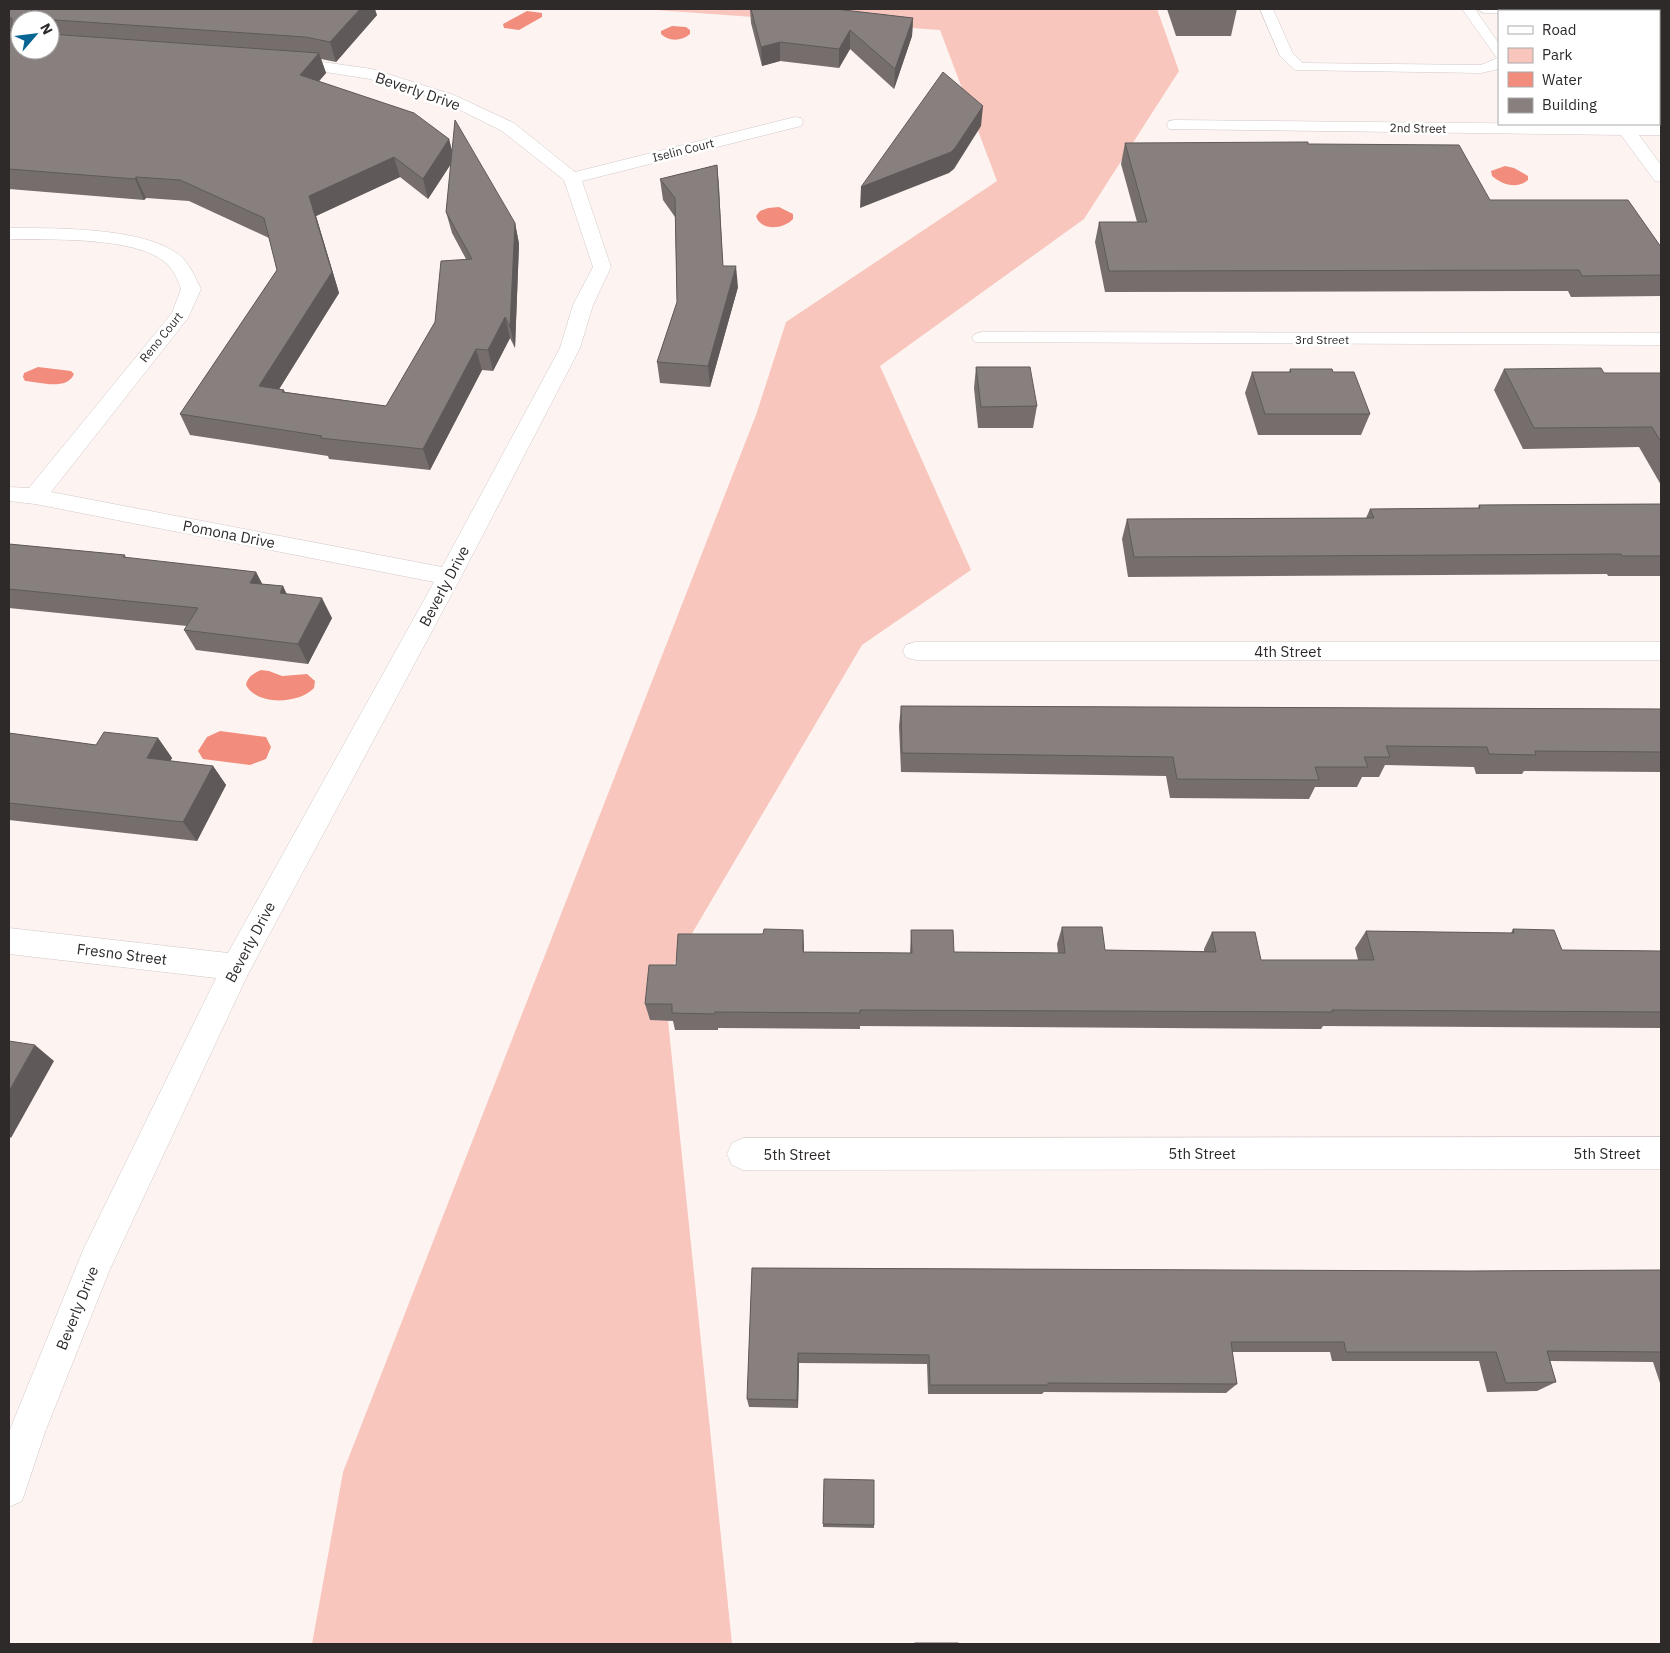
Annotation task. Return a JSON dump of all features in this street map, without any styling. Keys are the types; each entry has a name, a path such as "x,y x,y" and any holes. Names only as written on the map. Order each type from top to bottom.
{"street":[{"name":"Beverly Drive","path":"9,1488 27,1432 96,1260 236,968 449,577 570,348 582,304 602,267 572,178 508,127 448,98 372,74 311,64 267,60"},
{"name":"Iselin Court","path":"572,178 795,122"},
{"name":"2nd Street","path":"1175,125 1624,127 1661,130"},
{"path":"1624,127 1661,177"},
{"name":"Reno Court","path":"9,233 104,238 146,246 170,256 184,270 191,289 181,314 35,496"},
{"name":"3rd Street","path":"982,338 1661,339"},
{"name":"Pomona Drive","path":"9,494 35,496 449,577"},
{"name":"4th Street","path":"914,651 1661,651"},
{"name":"Fresno Street","path":"9,941 236,968"},
{"name":"5th Street","path":"744,1154 1661,1153"}],"lane":[{"path":"1267,9 1287,56 1300,67 1481,69 1495,66 1498,63"},
{"path":"1469,9 1498,53"},
{"path":"1484,9 1537,10"}],"green space":[{"path":"641,9 1157,9 1179,71 1084,219 880,366 971,570 862,645 664,981 732,1644 312,1644 343,1472 756,415 786,322 997,181 940,30"}],"water":[{"path":"527,11 542,13 542,17 519,30 504,28 503,24"},
{"path":"672,26 686,27 690,30 690,34 676,40 664,37 661,34 661,31"},
{"path":"1505,166 1514,168 1528,176 1528,180 1519,185 1509,185 1492,176 1491,171"},
{"path":"779,207 793,214 793,219 779,227 763,225 756,216 760,211"},
{"path":"38,367 71,371 74,374 70,379 59,384 25,381 24,373"},
{"path":"261,670 282,676 307,674 315,681 314,688 299,697 289,700 259,697 251,692 246,685 253,674"},
{"path":"220,731 266,737 271,747 266,759 250,765 203,759 198,751 207,737"}],"building":[{"path":"9,9 360,9 330,42 305,37 60,20 60,10 10,10 9,18"},
{"path":"751,9 835,9 913,18 895,69 850,30 839,49 780,42 761,47"},
{"path":"9,30 10,60 60,60 60,35 319,53 300,75 414,113 449,139 423,179 394,157 309,196 332,272 259,386 284,390 282,392 386,406 435,322 441,261 472,259 446,212 455,120 515,223 510,327 505,317 488,350 476,349 423,449 320,438 322,436 180,414 277,270 264,218 180,180 136,177 135,179 9,169"},
{"path":"943,72 983,106 955,148 951,152 861,187"},
{"path":"1308,142 1308,144 1459,145 1490,200 1628,200 1661,247 1661,275 1582,276 1579,270 1109,271 1099,222 1147,222 1125,143"},
{"path":"717,165 723,266 736,266 708,366 657,362 677,302 675,198 660,179"},
{"path":"976,367 1030,367 1037,406 981,407"},
{"path":"1601,368 1604,373 1661,373 1661,442 1652,427 1534,428 1504,369"},
{"path":"1290,369 1332,369 1333,372 1354,372 1370,414 1265,414 1252,372 1291,372"},
{"path":"1661,504 1661,556 1622,556 1621,554 1134,557 1127,519 1374,518 1370,509 1480,508 1479,505"},
{"path":"9,544 125,555 123,557 256,572 250,583 283,586 280,593 322,598 298,644 184,630 198,608 9,589"},
{"path":"901,706 1661,709 1661,752 1535,751 1536,755 1489,754 1487,747 1386,746 1390,757 1364,757 1368,767 1315,767 1319,780 1177,779 1173,757 902,753"},
{"path":"104,732 158,738 147,758 213,766 183,822 9,803 9,733 96,745"},
{"path":"1062,927 1102,927 1105,950 1216,952 1212,932 1255,932 1261,960 1374,960 1366,931 1514,933 1513,929 1554,930 1562,950 1661,951 1661,1012 860,1010 860,1013 715,1012 715,1014 672,1013 672,1004 645,1004 649,965 676,965 678,934 763,934 764,929 803,930 803,952 912,953 911,930 953,930 954,952 1065,953"},
{"path":"9,1041 35,1045 9,1091"},
{"path":"752,1268 1661,1270 1661,1352 1547,1351 1556,1382 1506,1383 1496,1352 1346,1352 1344,1342 1231,1342 1237,1384 1048,1383 1048,1385 930,1385 929,1355 798,1353 797,1400 747,1399"},
{"path":"824,1479 874,1480 874,1525 823,1524"},
{"path":"958,1643 958,1644 915,1644"}]}
